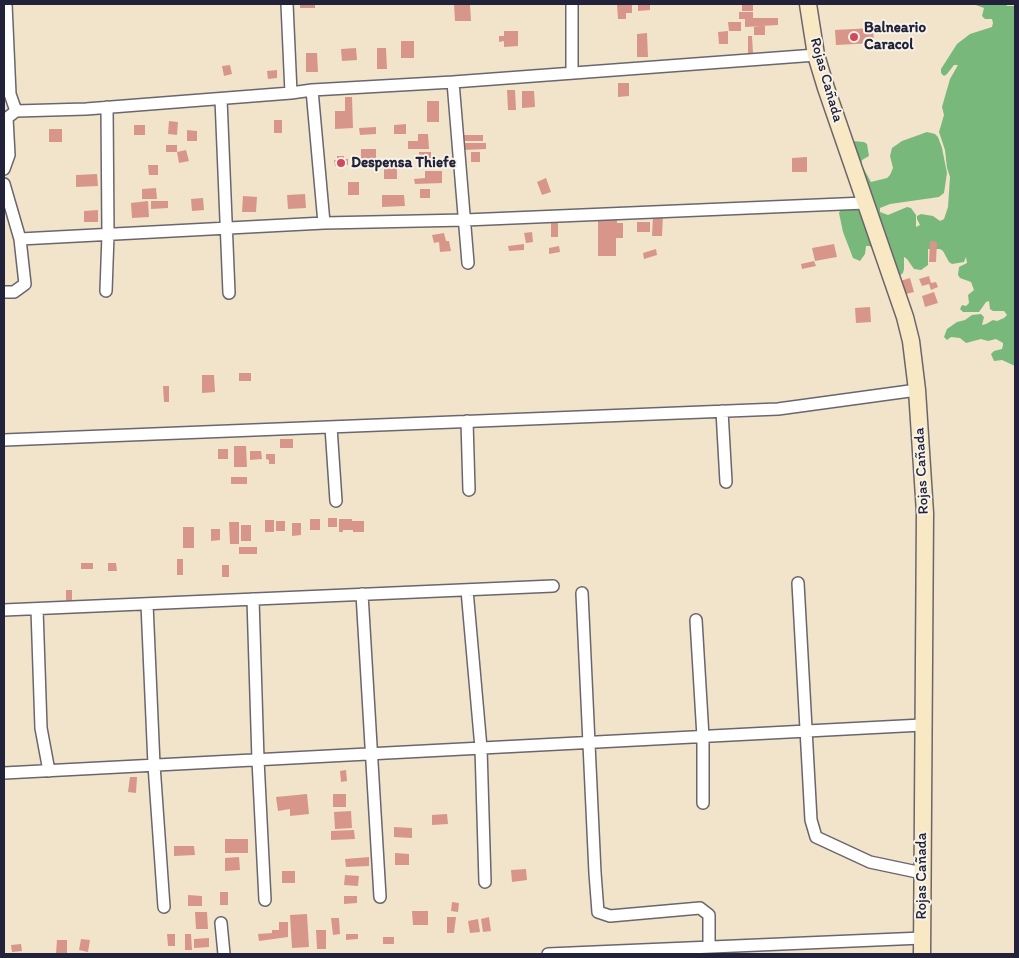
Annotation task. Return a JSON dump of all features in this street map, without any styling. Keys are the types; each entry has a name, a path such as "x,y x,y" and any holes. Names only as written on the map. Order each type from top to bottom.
{"main road":[{"name":"Rojas Cañada","path":"808,4 816,55 826,88 911,341 925,513 922,725 922,954"}],"street":[{"path":"6,4 6,57 10,94 16,111"},
{"path":"287,4 290,94"},
{"path":"572,4 572,73"},
{"path":"4,169 9,155 7,118 16,111 107,107 290,94 312,90 453,82 816,55"},
{"path":"453,82 468,263"},
{"path":"312,90 324,223"},
{"path":"220,99 230,293"},
{"path":"106,291 108,235 107,107"},
{"path":"4,184 20,239 25,284 14,292 4,292"},
{"path":"20,239 324,223 465,220 865,203"},
{"path":"4,440 778,409 916,390"},
{"path":"722,411 726,482"},
{"path":"468,421 469,490"},
{"path":"331,427 336,501"},
{"path":"798,583 811,820 816,837 870,862 922,873"},
{"path":"4,610 553,586"},
{"path":"467,590 481,748 485,882"},
{"path":"582,593 588,743 598,912 610,916 700,908 709,915 709,947"},
{"path":"362,594 380,897"},
{"path":"253,599 265,900"},
{"path":"147,604 154,766 164,908"},
{"path":"37,609 41,728 49,771"},
{"path":"696,620 703,737 703,802"},
{"path":"4,773 922,725"},
{"path":"221,923 224,954"},
{"path":"548,954 922,938"}],"green space":[{"path":"973,4 1006,4 1007,6 1015,6 1015,366 1002,360 994,361 991,354 1002,349 1003,345 1003,343 996,339 988,341 981,339 966,343 960,338 951,337 947,340 944,337 947,329 972,315 981,314 984,317 982,325 993,320 997,321 1007,315 1004,311 993,311 990,309 989,301 986,302 979,312 963,312 960,309 962,305 966,306 969,303 968,295 974,290 971,282 960,278 958,275 959,267 967,263 966,257 964,262 952,264 940,249 928,249 928,265 921,270 914,269 904,257 903,273 894,280 870,246 866,246 865,254 860,261 853,258 843,232 839,213 841,209 850,210 856,206 852,141 867,144 869,156 862,160 861,164 871,182 887,178 890,175 893,168 890,156 892,148 902,141 927,132 938,137 942,148 947,173 944,193 939,197 890,204 880,208 880,212 888,215 907,207 911,208 916,215 916,227 920,225 917,216 921,214 933,216 940,221 944,219 948,207 950,177 945,150 939,132 944,115 942,107 950,79 958,65 954,65 944,76 941,73 941,69 957,44 970,34 992,27 992,19 985,19 982,16 984,8"}],"building":[{"path":"300,4 315,4 315,8 300,8"},
{"path":"454,4 470,4 471,21 455,21"},
{"path":"617,4 632,5 632,13 626,13 626,19 618,19"},
{"path":"638,4 650,4 650,10 638,11"},
{"path":"742,4 753,4 753,11 742,11"},
{"path":"739,12 753,12 753,18 778,18 778,25 745,27 745,19 739,19"},
{"path":"728,22 741,22 741,31 729,31"},
{"path":"754,26 765,26 765,35 754,35"},
{"name":"Balneario Caracol","path":"873,28 874,43 836,45 835,30"},
{"path":"504,31 518,31 518,46 504,47 504,41 499,42 499,36 504,36"},
{"path":"728,31 728,44 719,44 718,32"},
{"path":"647,33 648,57 637,57 637,34"},
{"path":"748,36 752,36 753,53 748,53"},
{"path":"401,41 414,41 414,58 401,58"},
{"path":"356,48 357,60 342,61 341,49"},
{"path":"377,48 386,48 387,69 377,69"},
{"path":"306,53 317,53 318,72 306,72"},
{"path":"230,65 232,74 224,76 222,66"},
{"path":"277,70 277,78 268,79 267,71"},
{"path":"618,83 629,83 629,96 618,97"},
{"path":"507,90 515,90 516,110 508,110"},
{"path":"522,91 534,91 535,107 522,108"},
{"path":"345,97 352,97 353,128 335,129 335,111 345,111"},
{"path":"427,101 439,101 439,122 427,122"},
{"path":"274,120 282,120 282,133 274,133"},
{"path":"169,121 178,122 177,135 168,134"},
{"path":"406,124 406,134 394,134 394,125"},
{"path":"134,125 145,125 145,135 134,135"},
{"path":"376,127 376,134 360,135 359,128"},
{"path":"49,129 62,129 62,142 49,142"},
{"path":"187,130 197,131 197,141 187,141"},
{"path":"418,134 428,134 429,149 408,149 408,141 418,141"},
{"path":"464,135 483,135 483,141 464,141"},
{"path":"462,143 486,143 486,149 462,150"},
{"path":"166,145 177,145 177,152 166,152"},
{"path":"361,149 376,149 376,163 361,163"},
{"path":"186,150 189,161 179,163 177,152"},
{"path":"419,152 431,152 431,165 420,165"},
{"path":"471,152 480,152 480,162 471,162"},
{"name":"Despensa Thiefe","path":"337,156 344,156 344,159 348,159 348,165 335,166 334,160 337,160"},
{"path":"807,157 807,172 792,172 792,158"},
{"path":"384,164 397,164 397,179 384,179"},
{"path":"148,165 158,165 158,175 149,175"},
{"path":"425,171 442,171 442,183 415,184 414,179 425,178"},
{"path":"97,174 98,186 76,187 76,175"},
{"path":"546,178 551,192 542,195 537,182"},
{"path":"348,182 359,182 359,195 348,195"},
{"path":"156,188 157,199 142,199 142,189"},
{"path":"420,189 430,189 430,198 420,198"},
{"path":"305,194 306,208 288,209 287,195"},
{"path":"382,195 404,195 405,206 382,207"},
{"path":"243,196 257,197 256,212 242,212"},
{"path":"203,198 204,210 192,211 191,199"},
{"path":"148,201 149,217 132,218 131,203"},
{"path":"151,201 168,201 168,208 151,209"},
{"path":"98,210 98,222 84,222 84,211"},
{"path":"653,215 663,215 662,236 652,236"},
{"path":"617,216 617,223 623,223 623,238 616,238 616,256 598,256 598,217"},
{"path":"637,222 650,222 650,232 637,232"},
{"path":"551,223 558,223 558,237 551,237"},
{"path":"532,232 533,242 526,243 524,233"},
{"path":"444,233 446,241 449,241 451,251 440,252 439,242 434,243 432,235"},
{"path":"930,241 937,242 936,262 929,262"},
{"path":"524,244 524,250 509,251 508,246"},
{"path":"834,244 837,257 815,261 812,248"},
{"path":"559,246 560,252 549,254 549,248"},
{"path":"656,249 657,255 644,259 643,253"},
{"path":"814,261 816,266 802,269 801,264"},
{"path":"929,276 931,283 936,282 938,287 931,290 929,284 922,286 919,279"},
{"path":"910,278 914,292 906,294 903,284 899,286 897,282"},
{"path":"934,292 938,303 925,307 922,296"},
{"path":"870,307 871,322 856,323 855,308"},
{"path":"239,373 251,373 251,381 239,381"},
{"path":"202,375 214,375 215,392 202,393"},
{"path":"163,386 169,386 169,402 164,402"},
{"path":"280,439 293,439 293,448 280,448"},
{"path":"234,446 246,446 247,467 234,467"},
{"path":"218,449 228,449 228,459 218,459"},
{"path":"250,451 261,451 262,459 250,460"},
{"path":"266,454 275,454 275,464 269,464"},
{"path":"231,477 247,477 247,484 231,484"},
{"path":"328,518 337,518 337,527 328,527"},
{"path":"310,519 320,519 320,530 310,530"},
{"path":"339,519 364,521 364,532 343,530 343,532 339,532"},
{"path":"265,520 274,520 274,532 265,532"},
{"path":"276,521 285,521 285,531 276,531"},
{"path":"229,522 239,522 239,544 230,544"},
{"path":"292,523 301,523 301,535 292,536"},
{"path":"241,525 251,525 251,541 241,541"},
{"path":"183,527 194,527 194,548 183,548"},
{"path":"211,529 220,529 220,540 211,541"},
{"path":"239,547 257,547 257,554 239,554"},
{"path":"177,559 183,559 183,575 177,575"},
{"path":"81,563 93,563 93,569 81,569"},
{"path":"108,563 116,563 117,571 108,571"},
{"path":"222,565 229,565 229,577 222,577"},
{"path":"66,590 72,590 72,601 66,601"},
{"path":"346,770 347,781 341,782 340,771"},
{"path":"130,777 137,777 136,793 128,792"},
{"path":"307,794 309,814 290,816 290,809 278,811 276,797"},
{"path":"333,794 346,794 346,807 333,807"},
{"path":"351,811 352,828 335,829 334,812"},
{"path":"447,814 448,824 432,825 432,815"},
{"path":"394,827 412,828 412,838 394,837"},
{"path":"354,830 355,839 331,840 331,831"},
{"path":"225,839 248,839 248,853 225,853"},
{"path":"174,846 194,846 195,855 174,856"},
{"path":"395,853 409,854 409,865 395,865"},
{"path":"239,857 240,870 225,871 225,858"},
{"path":"369,857 369,866 346,867 345,859"},
{"path":"526,869 527,880 512,882 511,870"},
{"path":"282,871 295,871 295,883 282,883"},
{"path":"345,875 359,876 358,886 344,885"},
{"path":"220,892 228,892 228,905 220,905"},
{"path":"188,895 202,896 202,906 188,906"},
{"path":"344,896 357,896 357,903 344,904"},
{"path":"452,902 459,903 458,912 451,911"},
{"path":"412,911 428,911 428,925 413,925"},
{"path":"195,912 207,912 208,929 196,929"},
{"path":"307,914 309,947 292,948 290,915"},
{"path":"447,917 456,917 454,933 447,933"},
{"path":"489,917 491,931 483,932 481,919"},
{"path":"331,918 339,918 340,934 333,935"},
{"path":"478,919 480,932 470,933 468,921"},
{"path":"279,922 288,922 288,937 259,941 258,934 272,933 272,930 279,930"},
{"path":"316,930 326,930 326,949 317,949"},
{"path":"167,934 175,934 175,946 168,946"},
{"path":"185,934 191,934 192,950 185,950"},
{"path":"346,934 358,934 358,939 346,940"},
{"path":"383,937 394,937 394,944 383,944"},
{"path":"209,938 209,947 194,948 194,939"},
{"path":"81,939 90,940 88,952 79,950"},
{"path":"57,940 67,940 67,954 56,954"},
{"path":"21,944 22,951 12,952 11,945"}],"place":[{"name":"Balneario Caracol","path":"854,37"},
{"name":"Despensa Thiefe","path":"341,163"}]}
